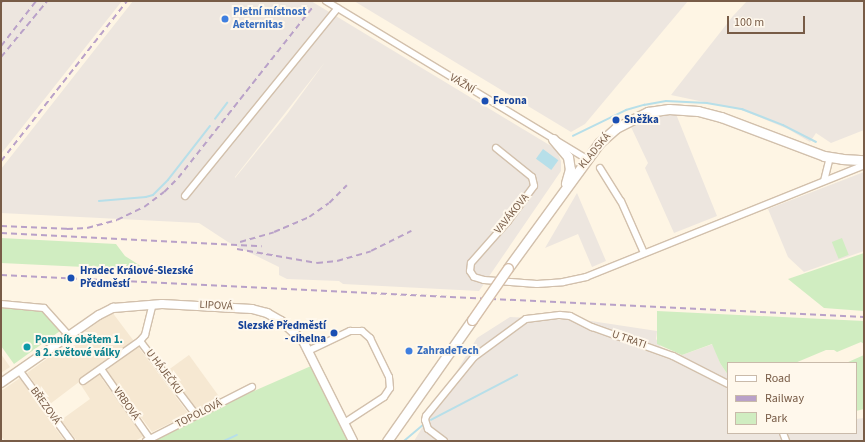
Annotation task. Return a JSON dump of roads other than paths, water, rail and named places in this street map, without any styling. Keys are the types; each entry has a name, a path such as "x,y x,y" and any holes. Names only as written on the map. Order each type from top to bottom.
{"main road":[{"name":"KLADSKÁ","path":"387,441 508,268 587,159 605,137 620,125 648,112 676,108 692,109 712,114 830,157 864,160"},
{"path":"553,139 565,152 569,160 570,173 563,192"},
{"path":"381,441 401,422"}],"street":[{"name":"VÁŽNÍ","path":"326,1 587,159"},
{"path":"185,196 338,8"},
{"name":"VAVÁKOVA","path":"496,148 532,177 534,186 508,221 471,263 471,274 484,280 537,284 563,282 586,277 644,254"},
{"path":"824,181 830,157"},
{"path":"644,254 864,165"},
{"name":"KLADSKÁ","path":"600,168 621,201 644,254"},
{"path":"1,304 44,308 69,336 1,383"},
{"name":"LIPOVÁ","path":"69,336 108,310 153,304 238,308 262,311 286,324 299,336 353,441"},
{"name":"U HÁJEČKU","path":"153,304 145,335 140,341 196,415"},
{"name":"U TRATI","path":"444,441 428,429 424,420 474,357 526,318 560,315 570,316 592,327 673,356 727,383"},
{"path":"308,351 350,331 362,331 370,338 389,377 390,388 384,397 344,423"},
{"path":"83,381 140,341"},
{"name":"VRBOVÁ","path":"101,369 148,440"},
{"name":"BŘEZOVÁ","path":"19,370 71,441"},
{"name":"TOPOLOVÁ","path":"148,440 252,387"}],"water":[{"path":"543,149 558,160 551,170 536,159"}],"waterway":[{"path":"573,136 626,110 666,101 707,103 742,109 783,125 816,142"},
{"path":"215,119 227,103"},
{"path":"99,201 146,197 153,195 168,180 210,126"},
{"path":"431,420 517,375"},
{"path":"404,441 423,425"},
{"path":"224,441 237,435"}],"railway":[{"path":"1,46 36,1"},
{"path":"1,57 47,1"},
{"path":"1,161 127,1"},
{"path":"67,229 87,228 117,220 144,207 164,192 178,178 314,5"},
{"path":"240,242 274,232 309,217 329,203 347,185"},
{"path":"1,226 72,229"},
{"path":"237,249 317,263 337,261 371,251 411,231"},
{"path":"1,233 262,246"},
{"path":"1,275 864,317"}],"place":[{"name":"Pietní místnost Aeternitas","path":"225,19"},
{"name":"Ferona","path":"485,101"},
{"name":"Sněžka","path":"616,120"},
{"name":"Hradec Králové-Slezské Předměstí","path":"71,278"},
{"name":"Slezské Předměstí - cihelna","path":"334,333"},
{"name":"Pomník obětem 1. a 2. světové války","path":"27,347"},
{"name":"ZahradeTech","path":"409,351"}]}
